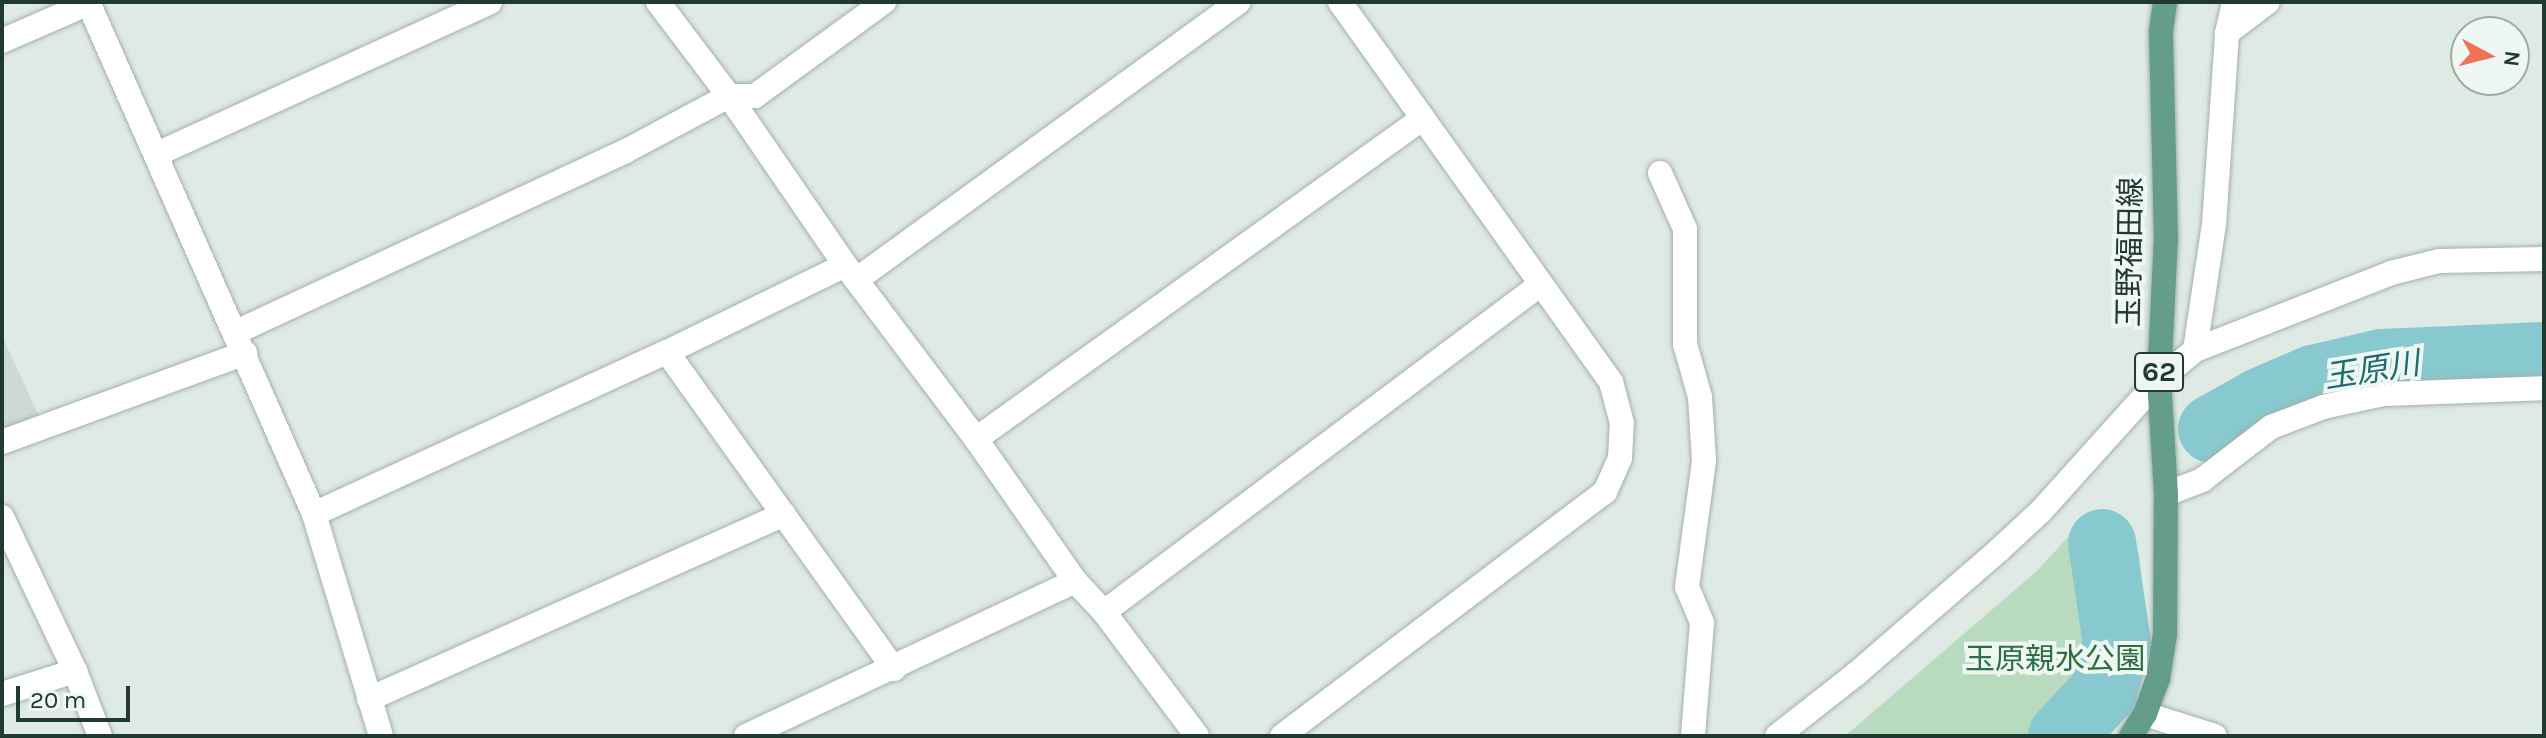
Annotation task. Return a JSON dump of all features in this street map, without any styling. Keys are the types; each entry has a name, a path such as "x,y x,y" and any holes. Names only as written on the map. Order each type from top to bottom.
{"main road":[{"name":"玉野福田線","path":"2131,736 2145,714 2158,679 2165,634 2166,494 2159,380 2166,239 2161,31 2165,2"}],"street":[{"path":"2,41 88,2 314,514 381,736"},
{"path":"157,154 490,2"},
{"path":"658,2 729,96 850,272 976,439 1075,581 1104,612 1197,736"},
{"path":"2,442 240,342 624,152 729,96 755,96 884,2"},
{"path":"314,514 850,272 1239,2"},
{"path":"1282,736 1605,492 1620,458 1622,423 1611,382 1340,2"},
{"path":"2195,350 2214,225 2227,33 2234,2"},
{"path":"2227,33 2268,2"},
{"path":"976,439 1423,118"},
{"path":"1660,173 1685,229 1685,344 1700,397 1704,461 1687,587 1702,623 1693,736"},
{"path":"1777,736 1856,674 1999,550 2041,511 2159,380 2195,350 2391,273 2439,261 2544,259"},
{"path":"1104,612 1541,284"},
{"path":"667,352 894,669"},
{"path":"2166,494 2202,480 2271,427 2323,407 2384,394 2544,388"},
{"path":"369,699 784,514"},
{"path":"2,517 75,671 100,736"},
{"path":"746,736 894,669 1075,581"},
{"path":"2,694 75,671"},
{"path":"2145,714 2215,736"}],"shaded area":[{"path":"2,336 40,418 2,431"}],"green space":[{"name":"玉原親水公園","path":"2087,516 2117,527 2139,554 2144,619 2135,675 2101,736 1845,736 2038,570"}],"waterway":[{"name":"玉原川","path":"2212,429 2262,401 2313,379 2382,363 2544,356"},
{"name":"玉原川","path":"2062,736 2103,692 2117,643 2102,543"}]}
